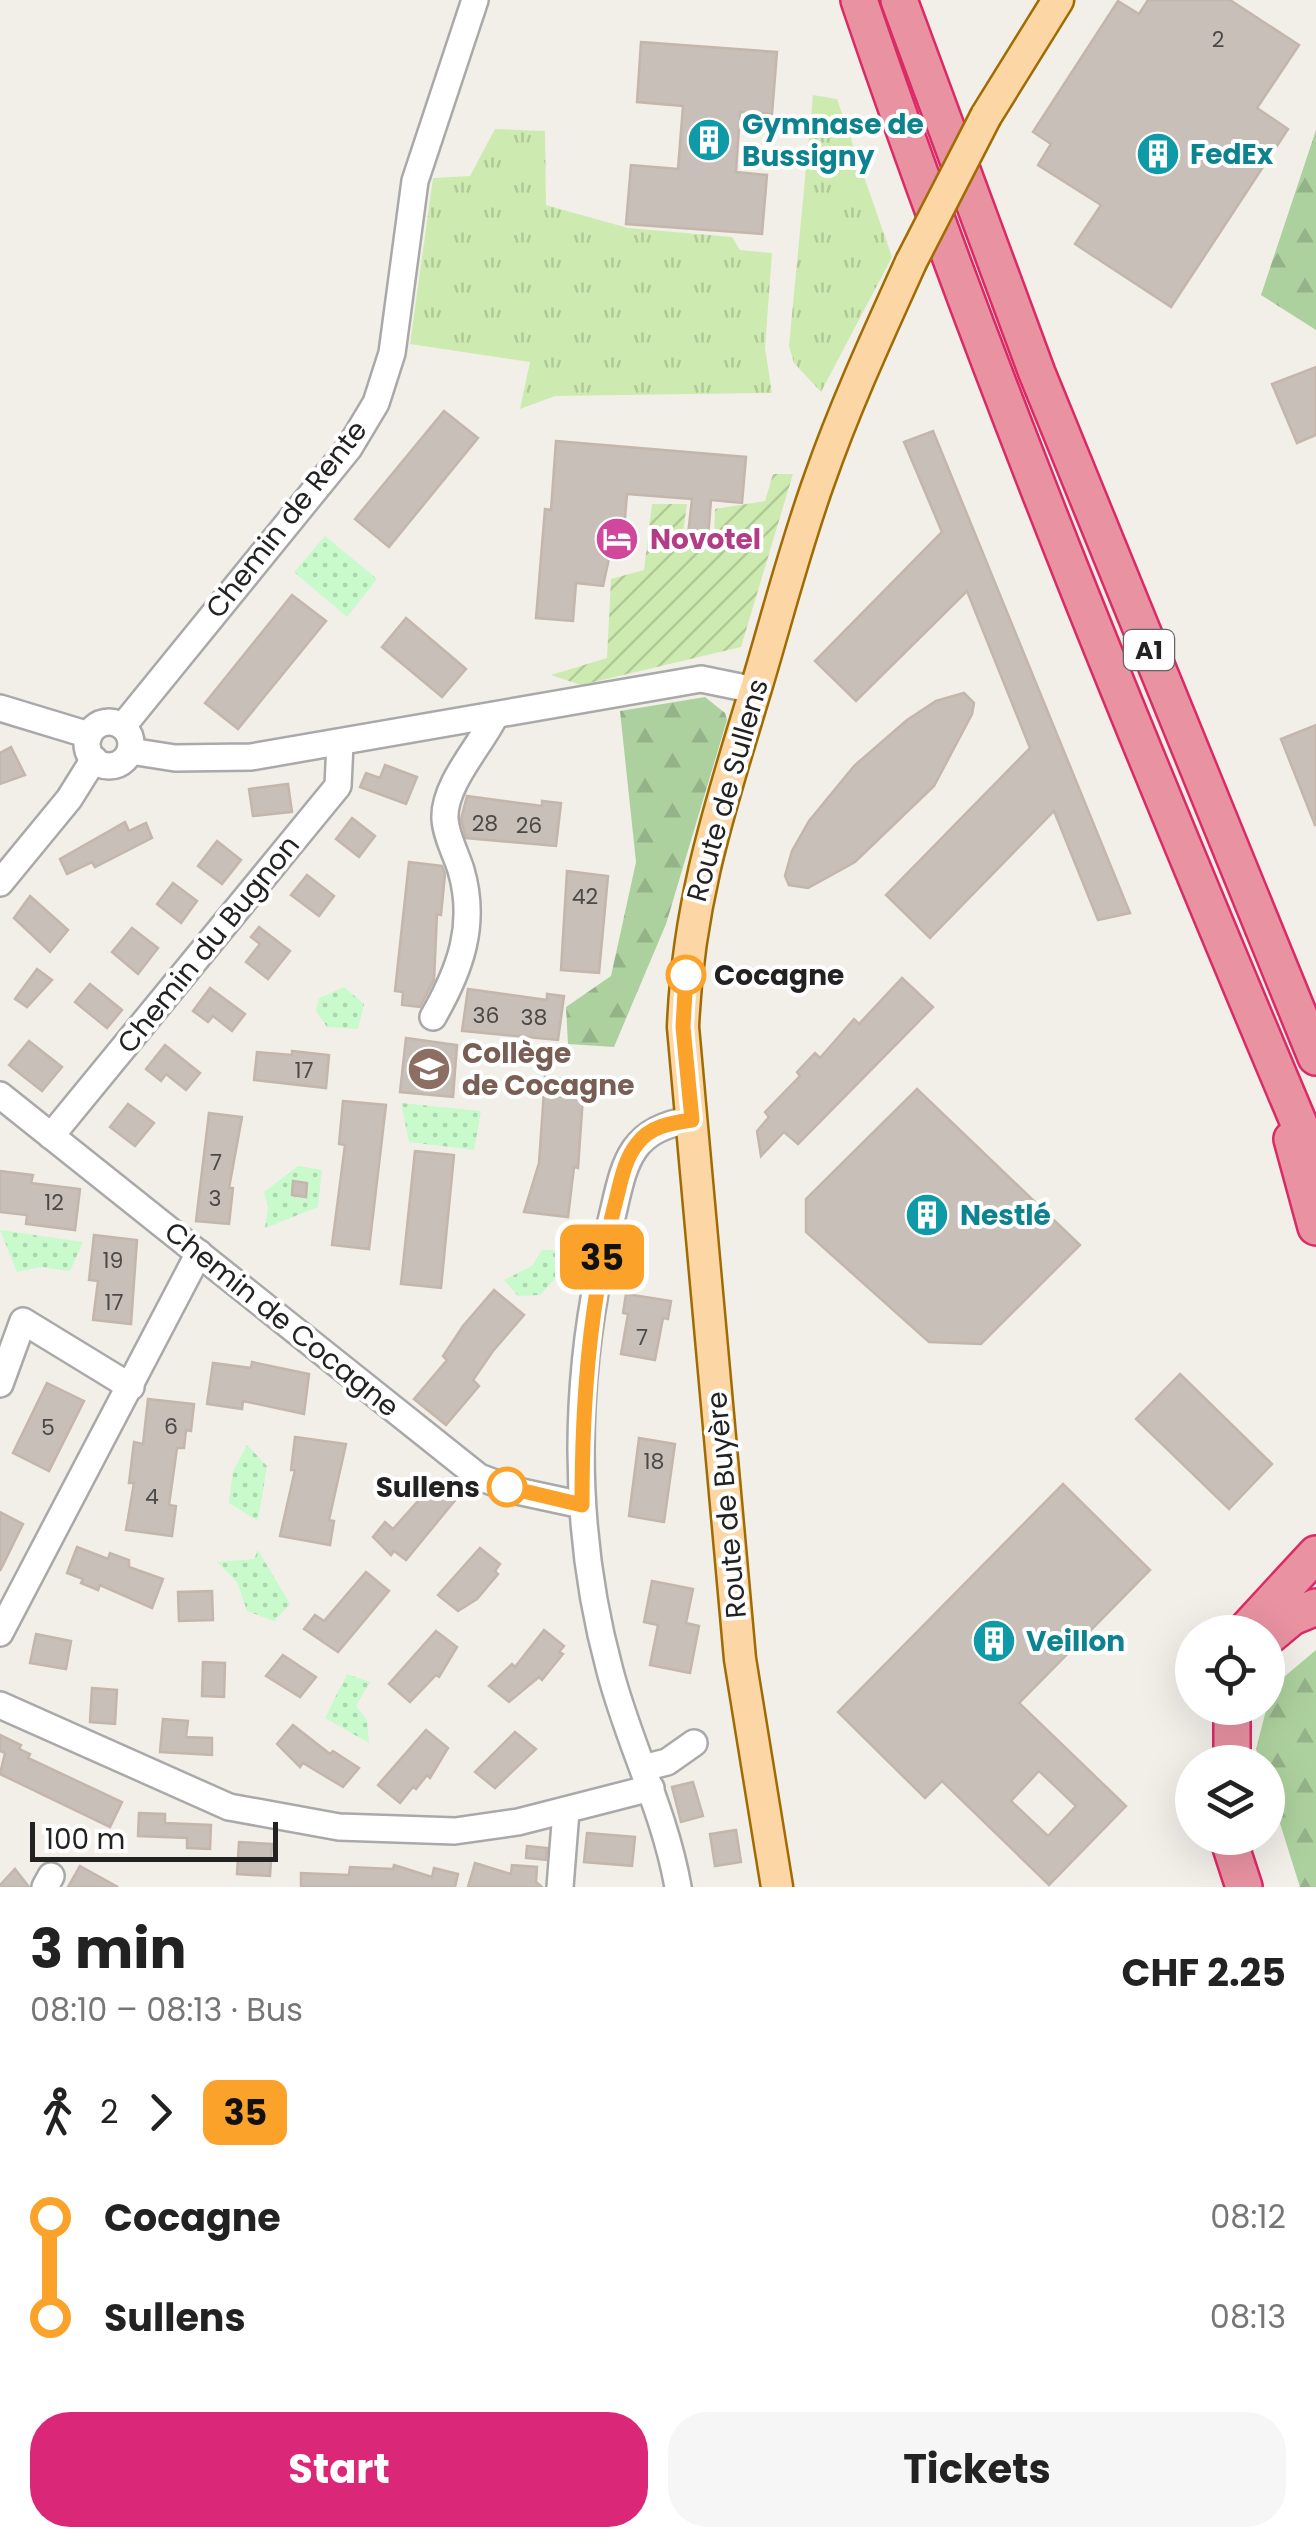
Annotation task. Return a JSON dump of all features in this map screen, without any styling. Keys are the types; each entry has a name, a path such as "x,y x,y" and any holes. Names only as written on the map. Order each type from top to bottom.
{"highway":[{"name":"A1","path":"859,0 951,255 1110,668 1316,1164"},
{"name":"A1","path":"899,0 1072,462 1316,1057"},
{"path":"1264,1042 1316,1227"},
{"path":"1260,1615 1316,1554"},
{"path":"1285,1623 1316,1607"},
{"path":"1234,1855 1244,1887"},
{"path":"1256,1855 1266,1887"}],"main road":[{"name":"Route de Sullens","path":"692,1120 683,1027 692,918 708,842 820,476 911,262 986,116 1058,0"},
{"name":"Route de Buyère","path":"692,1120 740,1659 777,1887"}],"street":[{"name":"Chemin de Rente","path":"126,739 349,448 376,403 392,352 415,182 475,0"},
{"path":"0,883 68,799 100,724 175,758 250,758 701,679 755,690"},
{"path":"0,708 91,747 114,765 126,739"},
{"path":"433,1016 459,971 466,943 462,874 444,817 450,794 495,716"},
{"name":"Chemin du Bugnon","path":"50,1136 338,786 340,744"},
{"name":"Chemin de Cocagne","path":"0,1095 479,1477 517,1491 582,1505"},
{"path":"678,1887 670,1842 610,1672 587,1570 582,1505 582,1391 603,1252 624,1168 639,1140 652,1130 692,1120"},
{"path":"0,1634 199,1253"},
{"path":"0,1384 23,1321 132,1387"},
{"path":"0,1705 229,1806 339,1827 395,1831 455,1831 566,1811 647,1778 694,1744"},
{"path":"560,1887 566,1811"}],"green space":[{"path":"813,95 837,99 892,257 821,392 794,363 789,346"},
{"path":"495,129 545,131 546,205 628,228 732,237 740,250 772,253 765,348 772,393 555,396 520,409 530,362 410,344 433,178 470,176"},
{"path":"1316,130 1316,330 1261,295"},
{"path":"773,474 793,474 741,647 581,685 551,675 607,658 611,579 644,570 652,504 687,504 682,539 714,541 715,509 765,501"},
{"path":"325,536 377,579 347,617 294,572"},
{"path":"705,697 725,713 727,720 666,924 614,1047 568,1044 566,1007 611,976 636,862 620,711"},
{"path":"344,987 364,1004 358,1029 327,1027 316,1011 319,998"},
{"path":"401,1103 481,1111 474,1150 409,1142"},
{"path":"298,1166 322,1170 318,1207 265,1228 268,1207 264,1192"},
{"path":"0,1230 83,1242 70,1271 40,1267 17,1272"},
{"path":"542,1250 556,1250 554,1266 561,1272 540,1295 518,1296 504,1280 532,1266"},
{"path":"247,1445 267,1466 258,1521 229,1503 233,1471"},
{"path":"258,1550 290,1604 274,1621 247,1611 237,1582 217,1562 254,1559"},
{"path":"1316,1650 1316,1887 1300,1887 1285,1839 1285,1745 1257,1745 1262,1725 1285,1725 1285,1676"},
{"path":"347,1674 370,1682 356,1706 367,1720 369,1743 325,1718"}],"building":[{"name":"FedEx","path":"1148,0 1230,0 1299,45 1257,108 1288,129 1171,307 1075,244 1101,205 1038,165 1051,144 1033,132 1118,1 1139,14"},
{"name":"Gymnase de Bussigny","path":"641,42 777,52 772,114 740,112 736,172 767,175 762,234 626,224 631,165 678,169 683,106 637,102"},
{"path":"1316,367 1316,435 1297,443 1272,384"},
{"path":"444,411 478,438 389,547 355,519"},
{"path":"933,431 1130,913 1098,920 1054,811 930,938 886,895 1030,748 967,591 856,701 815,661 942,532 904,442"},
{"path":"556,441 746,457 742,503 711,500 708,537 688,535 692,499 627,494 622,554 610,554 603,586 576,583 573,621 536,618 545,509 551,510"},
{"path":"292,595 326,621 238,729 205,703"},
{"path":"406,618 466,669 442,697 382,647"},
{"path":"964,693 974,703 972,714 934,786 855,862 808,888 789,885 785,876 792,851 809,821 854,766 907,720 936,701"},
{"path":"1316,725 1316,825 1315,825 1281,739"},
{"path":"11,747 25,775 0,784 0,753"},
{"path":"385,765 417,777 406,804 360,787 366,773 380,778"},
{"path":"288,784 292,812 253,816 249,789"},
{"path":"467,796 542,806 542,801 561,803 556,846 466,838 461,819"},
{"path":"352,818 375,836 359,857 336,839"},
{"path":"125,822 129,831 146,823 152,838 95,867 92,862 67,874 60,859"},
{"path":"217,841 241,860 222,884 198,866"},
{"path":"409,862 442,866 445,874 441,915 437,914 434,980 420,1007 402,1005 403,992 395,991"},
{"path":"567,871 608,876 599,973 561,970"},
{"path":"307,875 334,896 319,916 291,895"},
{"path":"173,883 197,901 181,923 157,904"},
{"path":"30,896 68,930 50,952 14,918"},
{"path":"259,927 290,951 268,979 246,962 260,944 251,937"},
{"path":"132,928 158,948 138,974 112,952"},
{"path":"37,969 52,980 27,1007 15,999"},
{"path":"902,978 933,1007 798,1144 784,1132 761,1156 757,1131 769,1117 765,1112 800,1076 797,1072 815,1053 820,1058 854,1019 859,1024"},
{"path":"90,984 122,1010 107,1028 75,1002"},
{"path":"210,988 245,1014 232,1031 213,1016 208,1022 193,1011"},
{"path":"468,989 547,1000 547,994 564,996 558,1040 462,1031"},
{"name":"Collège de Cocagne","path":"406,1038 457,1045 453,1097 400,1092"},
{"path":"29,1041 62,1067 42,1091 9,1065"},
{"path":"165,1045 200,1073 186,1090 166,1074 161,1081 146,1069"},
{"path":"292,1051 329,1055 326,1088 254,1080 257,1052 292,1055"},
{"path":"545,1077 584,1082 578,1168 574,1167 568,1217 524,1212 539,1163"},
{"name":"Nestlé","path":"917,1089 1080,1245 981,1344 929,1342 806,1232 806,1199"},
{"path":"343,1101 386,1105 369,1249 332,1245 345,1145 339,1144"},
{"path":"128,1104 154,1123 135,1146 110,1127"},
{"path":"209,1113 242,1117 229,1188 233,1188 229,1224 196,1221"},
{"path":"415,1151 454,1155 441,1288 401,1284"},
{"path":"0,1171 33,1175 31,1183 80,1189 75,1230 26,1224 27,1215 0,1212"},
{"path":"293,1181 307,1183 306,1197 292,1195"},
{"path":"94,1235 137,1240 131,1324 93,1320 98,1281 89,1280"},
{"path":"494,1290 524,1315 493,1351 473,1380 479,1386 446,1425 414,1399 447,1360 443,1356 463,1326"},
{"path":"626,1294 671,1301 668,1319 663,1318 655,1360 621,1354 628,1314 623,1313"},
{"path":"252,1362 309,1374 304,1414 243,1401 242,1409 207,1404 213,1363 251,1368"},
{"path":"1180,1374 1272,1464 1229,1509 1136,1419"},
{"path":"47,1383 84,1401 49,1471 13,1453"},
{"path":"148,1399 194,1404 191,1431 186,1430 184,1448 177,1448 169,1505 176,1506 172,1536 126,1530 134,1483 129,1483 134,1442 143,1444"},
{"path":"295,1437 346,1444 329,1520 334,1521 330,1545 280,1536 295,1470 291,1470"},
{"path":"639,1438 675,1444 664,1522 629,1516"},
{"path":"436,1481 457,1498 406,1560 394,1551 391,1555 373,1537 385,1522 393,1529"},
{"name":"Veillon","path":"1063,1484 1150,1570 1019,1703 1126,1806 1049,1885 942,1781 925,1798 838,1712","holes":["1039,1771 1076,1806 1048,1836 1011,1801"]},
{"path":"0,1512 23,1524 0,1571"},
{"path":"77,1547 108,1559 110,1553 129,1560 129,1567 163,1579 152,1608 100,1585 98,1590 81,1583 83,1579 67,1573"},
{"path":"480,1548 500,1564 495,1571 498,1574 477,1599 458,1611 438,1595"},
{"path":"366,1572 389,1591 338,1652 304,1629 315,1615 324,1621"},
{"path":"652,1581 693,1589 686,1623 699,1626 690,1673 650,1665 658,1625 644,1622"},
{"path":"212,1591 213,1620 179,1621 178,1592"},
{"path":"544,1630 564,1646 559,1652 563,1654 542,1680 539,1677 509,1702 489,1686 512,1664 515,1667"},
{"path":"436,1631 457,1647 439,1677 436,1675 410,1702 389,1684"},
{"path":"36,1634 71,1641 66,1669 30,1663"},
{"path":"283,1655 316,1677 300,1697 266,1676"},
{"path":"203,1662 225,1663 224,1697 202,1696"},
{"path":"92,1688 117,1690 115,1724 90,1722"},
{"path":"163,1719 188,1721 186,1737 212,1738 212,1755 160,1752"},
{"path":"293,1725 330,1754 333,1751 359,1768 343,1787 303,1763 300,1767 277,1744"},
{"path":"426,1730 448,1748 430,1778 427,1775 400,1803 378,1785"},
{"path":"515,1732 536,1749 495,1788 475,1772"},
{"path":"0,1735 21,1745 19,1749 30,1754 28,1758 122,1802 110,1827 0,1774 5,1753 0,1751"},
{"path":"693,1782 703,1816 681,1822 672,1787"},
{"path":"139,1813 165,1814 165,1823 211,1825 210,1849 187,1848 187,1838 138,1836"},
{"path":"736,1830 741,1862 715,1866 710,1834"},
{"path":"587,1833 635,1837 632,1866 584,1862"},
{"path":"239,1842 272,1844 270,1876 237,1874"},
{"path":"527,1846 547,1848 546,1860 526,1858"},
{"path":"475,1863 511,1874 512,1865 537,1867 536,1882 542,1887 468,1887"},
{"path":"394,1865 432,1877 434,1868 458,1874 455,1887 301,1887 301,1873 349,1875 350,1867 393,1869"},
{"path":"80,1866 118,1887 68,1887"},
{"path":"15,1869 29,1887 0,1887 0,1885"}],"bus line":[{"name":"35","path":"507,1487 582,1505 582,1391 603,1252 624,1168 639,1140 652,1130 692,1120 683,1027 686,975"}],"place":[{"name":"Gymnase de Bussigny","path":"709,140"},
{"name":"FedEx","path":"1158,154"},
{"name":"Novotel","path":"617,539"},
{"name":"Cocagne","path":"686,975"},
{"name":"Collège de Cocagne","path":"429,1069"},
{"name":"Nestlé","path":"927,1215"},
{"name":"Sullens","path":"507,1487"},
{"name":"Veillon","path":"994,1641"}]}
